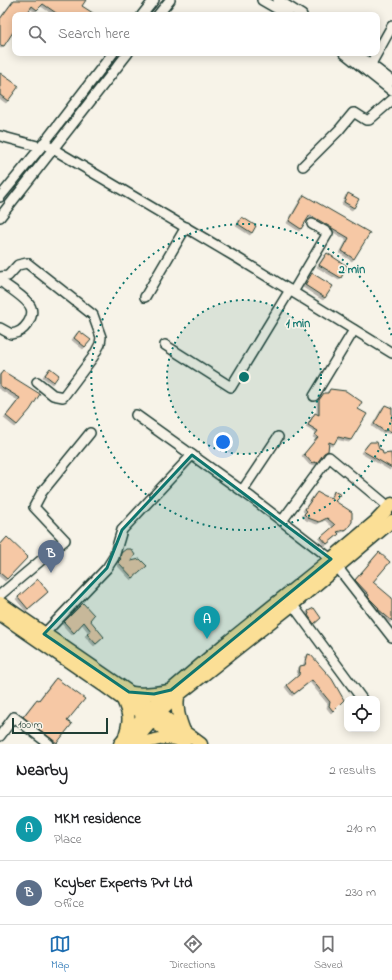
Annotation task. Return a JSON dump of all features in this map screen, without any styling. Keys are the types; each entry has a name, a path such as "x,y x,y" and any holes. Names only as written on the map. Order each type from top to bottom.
{"main road":[{"path":"334,563 391,505"},
{"path":"125,742 151,714 224,645 289,600 334,563 392,521"},
{"path":"0,603 44,634 182,738"},
{"path":"0,614 126,696 174,693"},
{"path":"174,693 182,738"},
{"path":"125,742 129,717 126,696"},
{"path":"137,744 164,738 182,738 201,744"}],"street":[{"path":"144,12 154,0"},
{"path":"160,12 170,0"},
{"path":"262,0 283,12"},
{"path":"278,0 297,12"},
{"path":"380,52 392,26"},
{"path":"0,197 111,56"},
{"path":"0,217 126,56"},
{"path":"349,56 388,81 392,91"},
{"path":"359,56 372,70"},
{"path":"372,70 378,56"},
{"path":"302,166 339,130 353,113 366,120 369,120 392,100"},
{"path":"0,136 42,145 53,149 186,227 392,353"},
{"path":"165,345 231,387 328,233 312,224"},
{"path":"145,297 186,227"},
{"path":"0,277 8,276 18,264 27,263 93,315 101,337 100,344 93,357 63,397 53,395 37,382"},
{"path":"0,281 31,307 32,313 25,328 19,333 11,334 0,328"},
{"path":"314,396 354,330"},
{"path":"136,415 242,491 334,563 392,637"},
{"path":"0,595 66,540 34,507 42,492 90,433"},
{"path":"242,491 278,437"},
{"path":"44,634 107,568 114,556 122,530 192,455"},
{"path":"282,521 329,458 391,505"},
{"path":"289,600 360,696"},
{"path":"0,736 14,717 50,744"}],"highlighted area":[{"path":"192,455 331,559 171,690 154,694 129,692 44,634 107,568 122,530"}],"building":[{"path":"14,0 86,0 82,6 91,12 55,12 43,4 37,10 32,6 28,12 12,12 12,34 4,46 0,45 0,19"},
{"path":"0,73 19,86 8,101 0,95"},
{"path":"348,193 359,199 354,208 344,202"},
{"path":"304,195 370,233 354,259 342,251 349,238 310,215 301,229 289,221"},
{"path":"242,217 256,226 252,233 238,224"},
{"path":"327,253 347,266 341,278 319,265"},
{"path":"312,273 333,286 325,298 305,285"},
{"path":"79,331 91,340 85,347 74,338"},
{"path":"50,368 59,375 54,382 45,375"},
{"path":"3,371 40,394 30,410 17,425 6,416 20,398 0,386 0,375"},
{"path":"330,389 346,391 362,402 358,409 367,414 351,440 338,437 334,444 329,442 328,451 324,453 317,463 312,463 304,454 318,437 315,435 318,431 308,425 315,413 319,415 319,400 324,393 328,393"},
{"path":"385,405 392,408 392,432 387,430 384,431 374,424"},
{"path":"370,442 377,442 379,449 382,450 383,454 391,453 392,468 363,451"},
{"path":"334,491 341,495 335,501 352,512 352,522 347,529 337,532 339,534 327,544 321,537 335,525 327,518 319,522 308,518 304,514 307,511 305,509 317,492 332,498"},
{"path":"7,537 28,557 7,579 0,573 0,545"},
{"path":"126,549 131,549 135,555 131,561 140,559 147,566 133,578 118,562 121,559 121,553"},
{"path":"379,552 390,562 373,582 392,598 392,621 378,609 379,608 368,597 369,595 355,580"},
{"path":"38,579 48,592 28,609 18,597"},
{"path":"83,603 94,615 90,620 104,637 96,644 87,634 91,631 84,622 74,633 64,622"},
{"path":"314,608 321,618 314,624 308,615 308,611"},
{"path":"308,654 311,655 332,679 344,700 333,711 329,706 330,702 312,680 294,694 287,685 299,675 300,666 305,665"},
{"path":"56,678 85,699 67,721 72,724 57,743 23,717 37,699 39,700"}],"place":[{"name":"Kcyber Experts Pvt Ltd","path":"51,573"},
{"name":"MKM residence","path":"207,639"}]}
